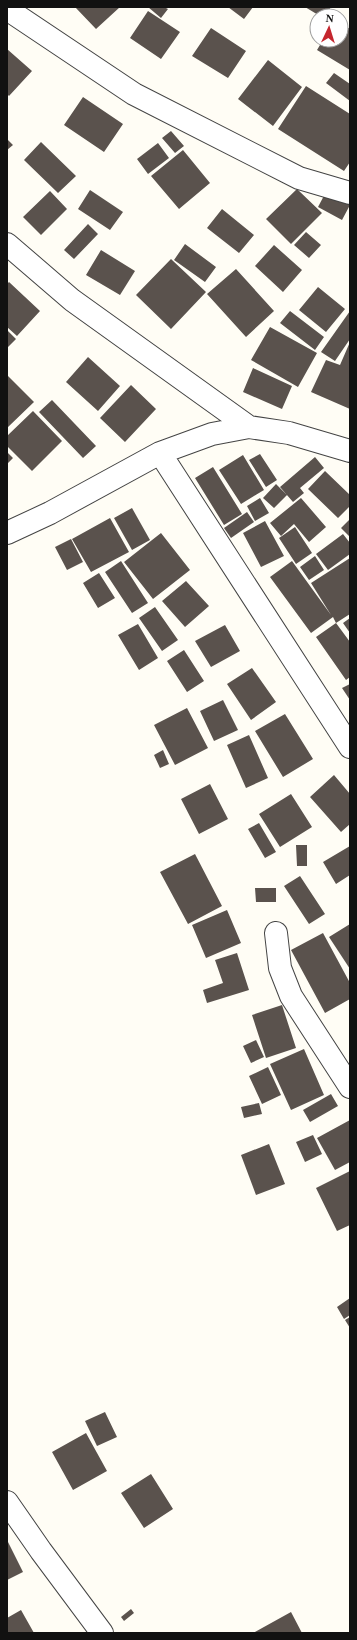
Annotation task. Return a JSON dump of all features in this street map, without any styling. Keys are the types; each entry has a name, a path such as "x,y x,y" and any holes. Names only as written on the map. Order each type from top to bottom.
{"street":[{"path":"7,9 134,94 299,178 350,193"},
{"path":"7,244 72,300 249,427"},
{"path":"7,533 50,513 160,453 212,434 249,427 289,432 350,451"},
{"path":"160,453 350,747"},
{"path":"276,933 280,968 291,996 350,1087"},
{"path":"7,1502 41,1551 102,1633"}],"building":[{"path":"75,7 120,7 96,29"},
{"path":"148,7 164,7 168,9 161,18"},
{"path":"228,7 253,7 244,19"},
{"path":"305,7 331,7 309,8 309,9"},
{"path":"148,11 180,32 161,59 130,38"},
{"path":"211,28 246,51 228,78 192,56"},
{"path":"349,28 350,29 350,70 317,50 318,48 349,48"},
{"path":"7,49 32,71 9,96 7,94"},
{"path":"268,60 302,87 273,126 238,99"},
{"path":"334,73 350,84 350,101 326,83"},
{"path":"306,86 350,114 350,162 344,171 278,129"},
{"path":"83,97 123,124 104,152 64,125"},
{"path":"171,131 184,146 175,153 162,138"},
{"path":"7,139 13,145 7,150"},
{"path":"41,142 76,176 58,193 24,160"},
{"path":"158,143 169,158 148,174 137,159"},
{"path":"183,150 210,183 179,209 151,176"},
{"path":"297,189 322,213 291,244 266,219"},
{"path":"90,190 123,212 110,230 78,209"},
{"path":"327,190 350,202 350,205 342,220 318,207"},
{"path":"50,191 67,209 41,235 23,217"},
{"path":"222,209 254,235 239,253 207,228"},
{"path":"88,224 98,234 74,259 64,250"},
{"path":"306,232 321,245 309,258 294,245"},
{"path":"185,244 216,267 205,282 174,260"},
{"path":"274,245 302,270 283,292 255,266"},
{"path":"101,250 135,271 120,295 86,275"},
{"path":"171,259 206,292 171,329 136,295"},
{"path":"236,269 274,311 246,337 207,294"},
{"path":"9,282 40,311 17,336 7,327 7,284"},
{"path":"318,287 345,309 326,332 299,310"},
{"path":"290,311 324,337 315,350 280,323"},
{"path":"350,311 350,339 335,361 321,352"},
{"path":"270,327 317,353 298,387 251,360"},
{"path":"7,330 16,339 7,348"},
{"path":"350,342 350,409 311,392 326,360 340,365"},
{"path":"88,357 120,386 98,411 66,382"},
{"path":"253,368 292,386 282,409 243,392"},
{"path":"7,375 34,402 7,428"},
{"path":"131,385 156,409 125,442 100,418"},
{"path":"52,400 96,446 83,458 39,412"},
{"path":"33,411 62,441 32,471 7,446 7,436"},
{"path":"7,452 13,458 7,464"},
{"path":"260,454 277,480 266,487 249,460"},
{"path":"243,455 264,490 241,504 219,470"},
{"path":"315,457 324,468 300,488 304,493 293,502 280,487"},
{"path":"213,467 242,514 224,525 195,478"},
{"path":"325,471 350,495 350,506 338,518 308,489"},
{"path":"276,484 287,495 274,508 263,498"},
{"path":"260,498 269,513 255,521 247,506"},
{"path":"301,498 326,527 309,542 294,524 281,536 270,523"},
{"path":"132,508 150,540 132,550 114,518"},
{"path":"247,512 254,522 231,538 224,528"},
{"path":"110,518 129,552 91,572 72,539"},
{"path":"350,519 350,537 341,528"},
{"path":"265,521 284,556 261,567 243,533"},
{"path":"295,527 312,553 296,564 279,538"},
{"path":"161,533 190,570 153,599 124,562"},
{"path":"343,534 350,543 350,554 328,570 316,554"},
{"path":"71,539 83,562 67,570 55,547"},
{"path":"315,556 324,570 309,580 300,567"},
{"path":"350,558 350,614 336,623 333,617 311,633 270,577 292,561 331,615 311,583"},
{"path":"121,561 148,603 132,613 105,572"},
{"path":"99,573 115,598 98,608 83,583"},
{"path":"186,581 209,606 185,627 162,601"},
{"path":"155,607 178,640 162,651 139,618"},
{"path":"350,618 350,633 343,623"},
{"path":"336,623 350,642 350,677 346,680 316,637"},
{"path":"138,624 158,658 139,670 118,635"},
{"path":"225,625 240,651 211,667 195,641"},
{"path":"184,650 204,681 187,692 167,661"},
{"path":"252,668 276,702 251,720 227,684"},
{"path":"350,684 350,700 342,688"},
{"path":"223,700 238,730 214,741 200,711"},
{"path":"187,708 208,748 175,765 154,725"},
{"path":"285,714 313,759 283,777 255,731"},
{"path":"249,735 268,778 246,788 227,745"},
{"path":"163,750 169,764 160,768 154,755"},
{"path":"334,775 350,794 350,824 341,832 310,797"},
{"path":"210,784 228,819 199,834 181,799"},
{"path":"291,794 312,827 280,847 259,814"},
{"path":"259,823 276,852 265,858 248,829"},
{"path":"296,845 307,845 307,866 297,866"},
{"path":"350,846 350,875 336,884 323,862"},
{"path":"195,854 222,906 188,924 160,872"},
{"path":"300,876 325,914 309,924 284,886"},
{"path":"255,888 276,888 276,902 256,902"},
{"path":"227,910 241,943 206,958 192,925"},
{"path":"350,924 350,969 329,937"},
{"path":"323,933 350,983 350,999 325,1013 291,950"},
{"path":"237,953 249,990 207,1003 203,990 223,983 215,960"},
{"path":"282,1005 296,1048 266,1058 252,1015"},
{"path":"256,1040 264,1057 251,1063 243,1046"},
{"path":"304,1049 324,1095 291,1110 270,1064"},
{"path":"268,1067 281,1095 262,1104 249,1076"},
{"path":"331,1094 338,1106 310,1122 303,1110"},
{"path":"259,1103 262,1114 244,1118 241,1107"},
{"path":"350,1120 350,1162 335,1170 317,1138"},
{"path":"313,1135 322,1154 305,1162 296,1142"},
{"path":"269,1144 285,1184 256,1195 241,1155"},
{"path":"350,1171 350,1225 337,1231 316,1188"},
{"path":"350,1298 350,1315 344,1319 337,1307"},
{"path":"350,1317 350,1328 345,1320"},
{"path":"105,1412 117,1437 97,1446 85,1421"},
{"path":"86,1433 107,1471 73,1490 52,1452"},
{"path":"151,1474 173,1509 144,1528 121,1493"},
{"path":"7,1540 23,1572 7,1580"},
{"path":"131,1609 134,1613 124,1621 121,1617"},
{"path":"21,1610 34,1633 7,1633 7,1618"},
{"path":"291,1612 302,1633 253,1633"}]}
